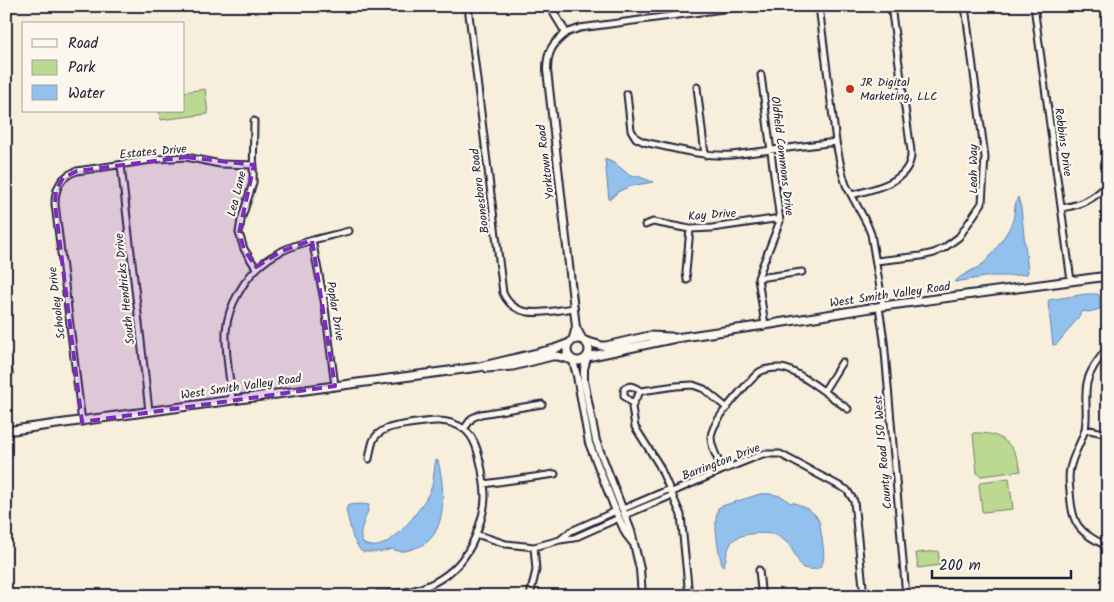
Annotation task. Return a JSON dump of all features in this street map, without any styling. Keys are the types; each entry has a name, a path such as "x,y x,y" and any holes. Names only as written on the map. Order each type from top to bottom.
{"main road":[{"name":"West Smith Valley Road","path":"587,358 676,338 881,306 1108,276"},
{"name":"West Smith Valley Road","path":"584,341 606,346 649,336 676,338"},
{"path":"576,339 584,341 590,349 587,358 580,362 572,360 567,351 571,342 576,339"},
{"name":"West Smith Valley Road","path":"6,431 479,367 554,349 571,342"},
{"name":"West Smith Valley Road","path":"479,367 512,366 552,356 572,360"}],"street":[{"name":"Boonesboro Road","path":"468,6 502,293 506,301 512,306 526,312 536,313 574,308"},
{"path":"551,6 566,33 580,28 746,6"},
{"name":"County Road 150 West","path":"819,6 836,142 842,172 871,234 876,261 906,596"},
{"path":"852,195 892,182 902,175 911,157 891,6"},
{"name":"Leah Way","path":"876,261 927,255 944,248 960,237 982,203 985,157 965,6"},
{"name":"Robbins Drive","path":"1034,6 1071,281"},
{"path":"1106,6 1108,25"},
{"name":"Yorktown Road","path":"566,33 549,52 547,70 576,327 584,341"},
{"name":"Oldfield Commons Drive","path":"761,75 780,221 758,278 765,325"},
{"path":"697,87 706,155"},
{"path":"627,94 631,130 636,138 644,142 706,155 732,156 836,142"},
{"name":"Lea Lane","path":"254,121 253,183 239,229 244,249 256,268"},
{"name":"Estates Drive","path":"59,183 63,178 72,173 186,157 220,164 254,165"},
{"name":"South Hendricks Drive","path":"121,165 150,412"},
{"name":"Schooley Drive","path":"59,183 56,190 55,204 82,422"},
{"path":"1062,208 1084,202 1103,190 1108,183"},
{"name":"Kay Drive","path":"645,225 653,222 690,229 712,228 774,219 780,221"},
{"path":"687,280 690,229"},
{"path":"232,400 226,341 227,324 231,309 245,281 256,268 275,254 312,240 348,231"},
{"name":"Poplar Drive","path":"312,240 324,300 335,386"},
{"path":"758,278 802,272"},
{"name":"Yorktown Road","path":"571,342 576,327"},
{"path":"1108,346 1104,357 1090,372 1087,382 1085,429 1070,466 1069,477 1072,512 1075,522 1085,534 1108,547"},
{"path":"6,354 8,385"},
{"path":"587,358 584,369 584,382 596,441 621,513"},
{"path":"572,360 577,376 589,443 631,531 640,569 642,596"},
{"path":"824,391 842,362"},
{"path":"723,470 713,449 711,438 714,428 727,408 758,372 781,368 790,370 824,391 848,409"},
{"path":"690,596 680,512 659,464 635,427 632,405 624,396 624,389 626,386 631,386 641,391 693,385 704,389 727,408"},
{"path":"632,405 641,391"},
{"path":"464,429 478,415 542,404"},
{"path":"369,459 375,438 380,432 388,428 439,420 452,423 464,429 474,441 480,457 485,497 483,514 471,546 460,562 448,573 416,591 402,595 378,594"},
{"path":"1085,429 1108,434"},
{"name":"Barrington Drive","path":"534,547 560,540 571,531 621,513 763,454 780,454 847,490 854,500 864,596"},
{"path":"484,484 555,474"},
{"path":"476,534 506,544 534,547 536,570 531,596"},
{"path":"759,570 763,596"}],"highlighted area":[{"path":"186,157 254,165 239,233 244,249 256,267 282,251 312,240 335,386 82,422 55,204 56,190 63,178 77,171"}],"green space":[{"path":"205,89 208,114 160,120 159,112 185,112 185,92"},
{"path":"973,433 983,433 999,437 1005,441 1015,453 1021,471 981,476 977,473"},
{"path":"1009,478 1013,509 983,512 979,485 981,482"},
{"path":"938,551 940,565 918,568 916,553"}],"water":[{"path":"605,159 616,164 630,176 637,176 653,182 631,186 619,191 609,200"},
{"path":"1018,197 1021,208 1027,274 990,276 955,282 979,267 994,252 1011,224"},
{"path":"1086,294 1099,295 1100,309 1089,312 1083,311 1057,344 1053,345 1049,300"},
{"path":"436,460 438,461 443,498 439,523 434,534 426,543 406,551 392,549 381,552 363,552 360,550 353,538 346,510 348,505 369,505 361,530 361,538 364,543 372,546 389,541 416,514 429,494"},
{"path":"760,494 781,496 790,503 793,502 809,510 818,518 824,550 821,566 817,569 803,568 784,540 776,535 765,533 745,535 734,539 728,548 724,566 722,565 716,529 718,508"}],"place":[{"name":"JR Digital Marketing, LLC","path":"850,89"}]}
